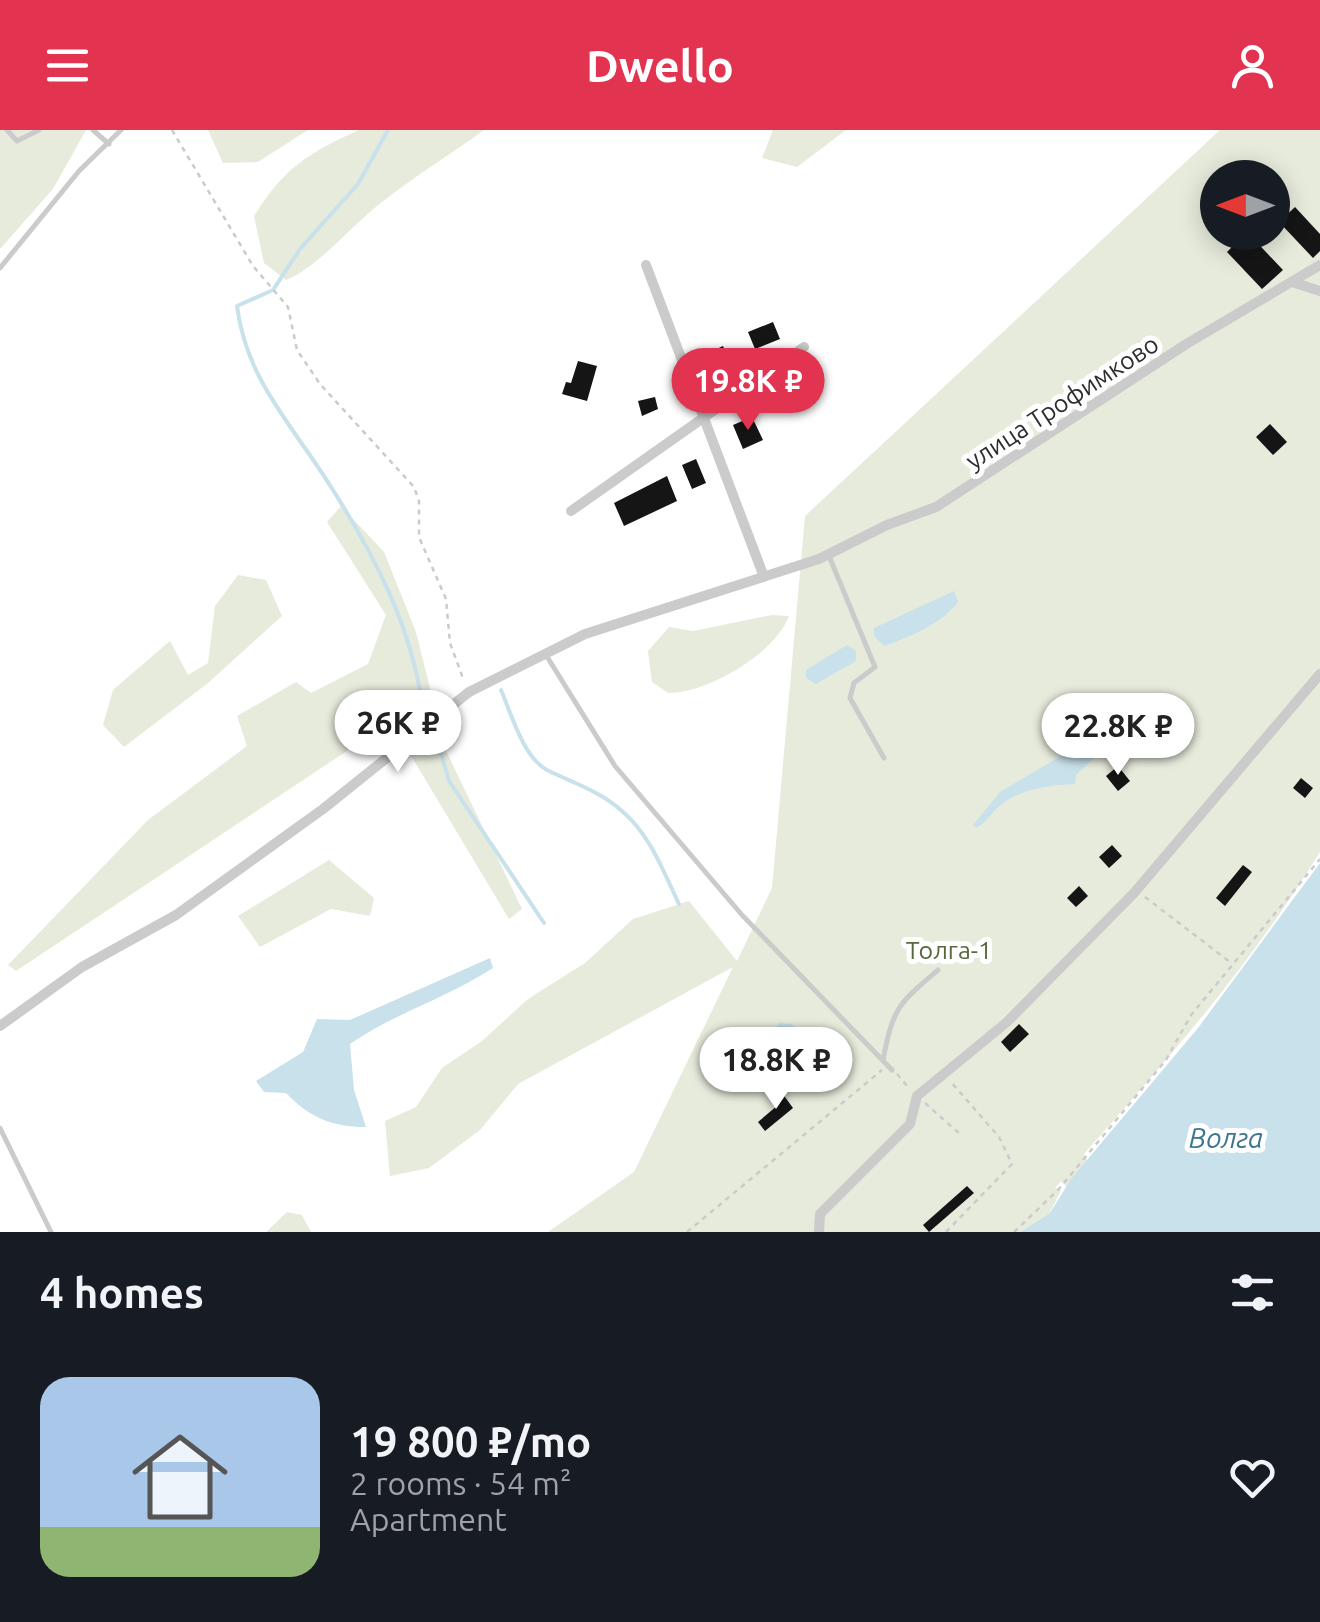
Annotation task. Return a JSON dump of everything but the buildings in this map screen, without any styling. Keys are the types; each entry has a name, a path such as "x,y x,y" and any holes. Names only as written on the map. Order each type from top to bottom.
{"street":[{"path":"646,265 764,576"},
{"name":"улица Трофимково","path":"0,1026 82,967 176,915 323,809 469,692 585,634 824,557 936,507 1188,343 1320,265"},
{"path":"1294,283 1320,292"},
{"path":"570,511 804,346"},
{"path":"819,1232 820,1214 910,1124 917,1096 1007,1022 1137,890 1320,674"}],"lane":[{"path":"7,130 17,141 39,130"},
{"path":"93,130 109,144"},
{"path":"0,268 79,172 120,130"},
{"path":"824,557 876,667 854,682 850,698 884,758"},
{"path":"546,655 615,766 742,915 888,1065"},
{"path":"888,1065 890,1019 903,1000 938,970"},
{"path":"0,1128 51,1232"}],"path":[{"path":"172,130 253,266 288,307 297,350 338,406 414,487 419,501 419,536 446,600 450,643 469,692"},
{"path":"1014,1232 1058,1190 1166,1060 1190,1015 1320,860"},
{"path":"1137,890 1232,962"},
{"path":"687,1232 888,1065"},
{"path":"944,1074 999,1136 1012,1164 946,1232"}],"green space":[{"path":"0,130 86,130 53,189 0,249"},
{"path":"208,130 308,130 258,162 223,163"},
{"path":"359,130 484,130 395,192 310,266 286,280 264,263 254,216 299,164"},
{"path":"773,130 846,130 797,167 762,158"},
{"name":"Толга-1","path":"1220,130 1320,130 1320,852 1267,932 1209,1008 1084,1154 1087,1160 1067,1187 1061,1181 1055,1188 1061,1190 1050,1213 1020,1232 548,1232 634,1172 733,967 518,1084 480,1130 429,1168 390,1176 385,1121 416,1107 442,1068 482,1041 528,999 585,963 633,919 689,901 737,961 772,888 805,516"},
{"path":"341,506 384,552 416,632 435,708 380,729 16,971 8,965 148,820 247,746 237,716 296,682 311,693 368,664 386,615 327,522"},
{"path":"238,575 266,580 282,616 208,683 124,747 103,725 113,690 170,641 188,675 208,663 215,606"},
{"path":"772,615 789,616 770,644 738,669 684,691 668,693 652,682 648,651 669,627 693,631"},
{"path":"438,734 522,909 509,919 410,754"},
{"path":"329,860 374,898 370,916 331,909 260,947 238,916"},
{"path":"287,1212 302,1215 311,1232 266,1232"}],"water":[{"path":"954,591 958,602 924,629 884,646 874,636 874,628"},
{"path":"847,645 856,651 856,661 816,684 806,678 806,670"},
{"path":"1166,703 1172,724 1156,736 1134,747 1106,747 1076,775 1075,784 1022,793 1002,804 981,825 973,825 1000,792 1149,704"},
{"name":"Волга","path":"1320,863 1320,1232 1020,1232 1050,1213 1071,1179 1198,1028"},
{"path":"490,958 493,968 350,1044 354,1090 366,1127 322,1119 286,1093 264,1092 256,1081 303,1052 317,1019 350,1020"},
{"path":"779,1023 792,1024 813,1044 809,1053 764,1078 745,1068 746,1061"}],"waterway":[{"path":"388,130 358,184 300,249 273,290 237,306 242,333 261,380 347,513 390,594 411,651 423,711"},
{"path":"501,690 531,755 547,770 605,798 632,821 655,854 679,904"},
{"path":"435,732 449,781 544,923"}]}
